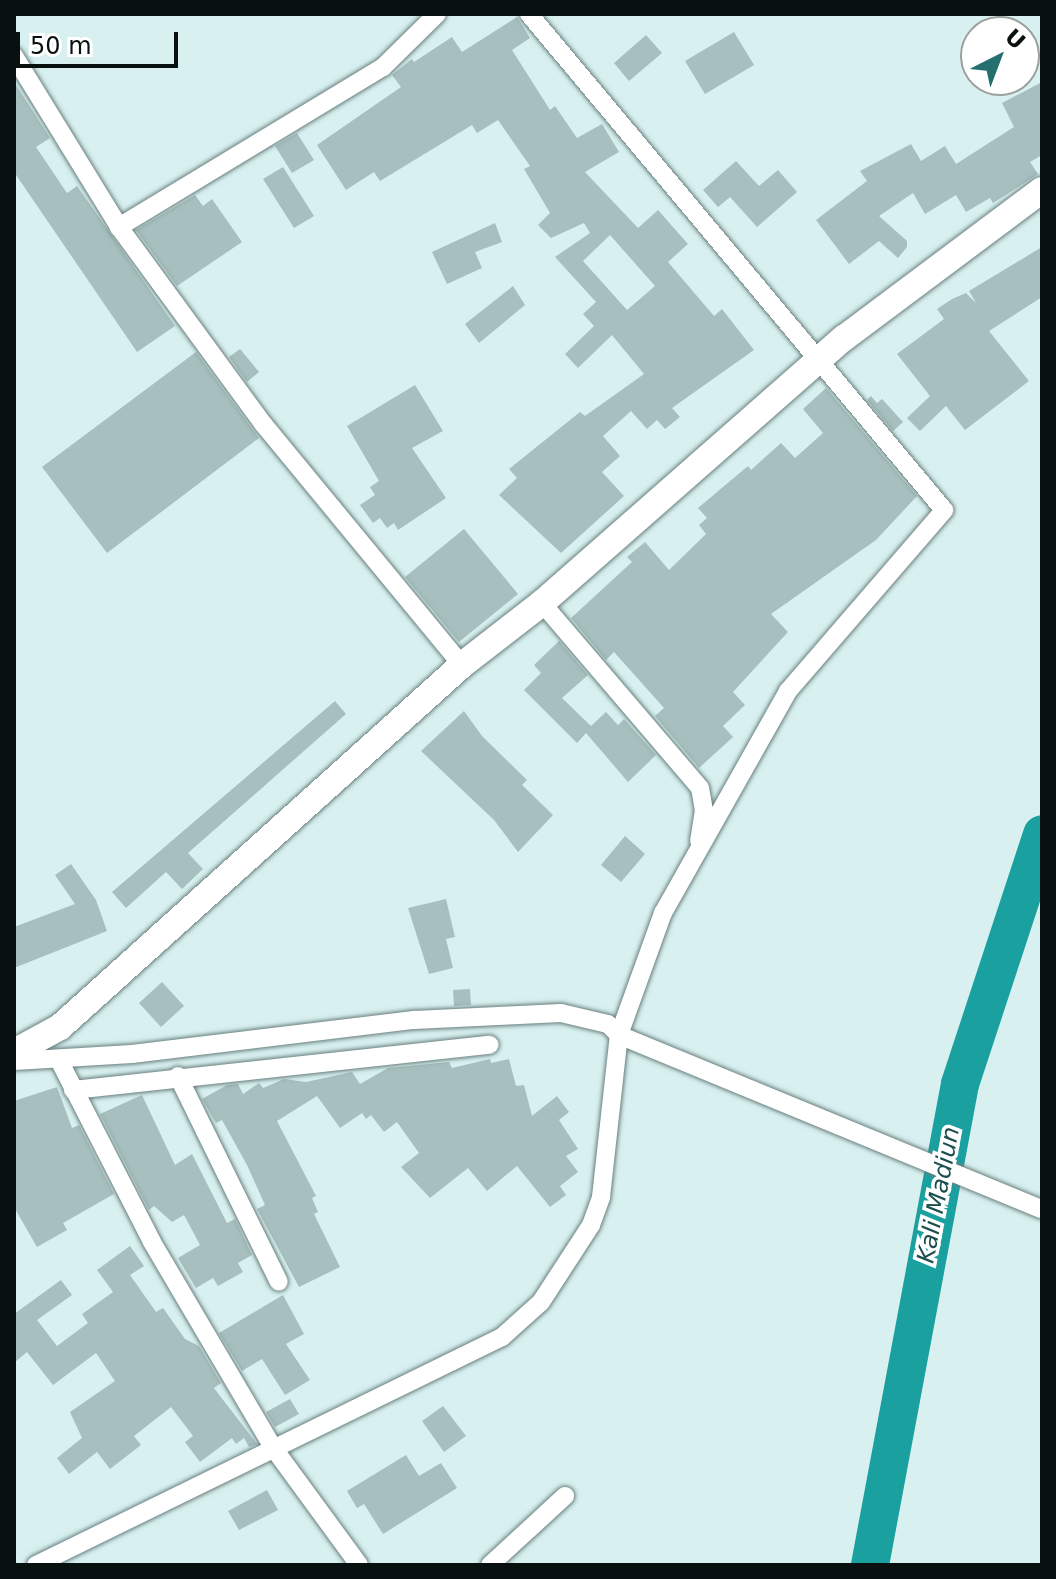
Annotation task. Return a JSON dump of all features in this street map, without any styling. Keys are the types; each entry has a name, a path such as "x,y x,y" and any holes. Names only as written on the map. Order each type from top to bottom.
{"main road":[{"path":"14,1052 60,1027 462,665 542,603 817,362 1042,190"}],"street":[{"path":"119,227 383,67 437,14"},
{"path":"36,1565 272,1446 502,1337 541,1302 591,1225 601,1197 619,1035 663,913 788,691 944,510 817,362 529,14"},
{"path":"14,56 119,227 264,425 462,665"},
{"path":"542,603 700,788 704,810 697,853"},
{"path":"14,1061 59,1060 526,1011 589,1018 619,1035 1042,1209"},
{"path":"73,1090 178,1076 490,1045"},
{"path":"59,1060 152,1242 272,1446 359,1565"},
{"path":"178,1076 279,1282"},
{"path":"490,1565 565,1496"}],"building":[{"path":"517,17 530,38 512,50 550,110 555,106 577,138 602,124 619,152 585,172 638,228 658,210 688,244 668,262 714,316 722,309 754,350 672,408 680,417 665,429 657,420 647,429 631,411 603,436 620,456 602,472 624,496 561,553 499,495 517,478 509,469 580,412 585,416 644,374 612,335 578,368 565,354 594,326 583,314 596,302 555,257 590,233 584,223 551,238 538,225 550,213 524,169 530,166 498,120 477,133 472,125 380,181 374,172 346,190 317,145 401,87 392,75 412,59 414,62 452,37 462,52","holes":["610,235 655,286 627,310 583,261"]},
{"path":"734,32 754,65 705,94 685,61"},
{"path":"646,35 662,53 629,81 614,63"},
{"path":"14,82 50,138 36,147 67,193 77,186 175,326 137,352 14,172"},
{"path":"1040,83 1042,155 1030,162 1038,174 993,203 990,198 966,212 956,195 925,214 913,193 879,216 907,241 907,247 898,258 879,241 849,264 816,220 867,181 860,171 911,144 921,161 945,146 956,164 1014,127 1002,103 1015,96 1040,96"},
{"path":"297,133 314,160 292,173 275,146"},
{"path":"736,161 759,186 778,170 797,192 757,227 730,197 718,207 703,190"},
{"path":"283,167 314,216 294,228 263,179"},
{"path":"195,195 203,206 212,199 242,242 177,286 136,230"},
{"path":"495,223 502,242 475,252 482,268 447,284 432,252"},
{"path":"1042,247 1042,297 989,331 1029,381 965,430 946,406 920,431 907,418 930,396 897,354 944,319 937,309 966,293 976,303 969,291"},
{"path":"513,286 525,305 479,343 465,324"},
{"path":"240,349 259,372 247,382 229,357"},
{"path":"196,352 259,438 107,553 42,467"},
{"path":"415,385 443,431 412,448 446,498 398,530 394,523 387,528 380,518 373,523 360,505 375,495 370,487 379,481 347,426"},
{"path":"826,388 917,496 876,540 771,614 788,632 733,692 745,705 723,726 733,737 699,768 655,716 664,708 614,652 606,660 571,618 632,562 627,557 645,542 669,570 706,534 699,525 707,518 698,508 748,466 751,470 781,443 795,458 823,433 803,409"},
{"path":"871,396 877,403 882,399 903,422 893,431 867,400"},
{"path":"464,529 518,594 459,642 405,577"},
{"path":"559,641 588,675 562,698 591,726 606,712 618,725 624,719 656,755 628,782 586,733 577,743 524,690 541,673 534,665"},
{"path":"335,701 346,714 188,853 203,869 182,889 166,872 126,908 112,892"},
{"path":"464,711 482,736 527,780 522,785 553,815 518,852 494,820 421,751"},
{"path":"625,836 645,854 621,882 601,865"},
{"path":"71,864 96,900 107,931 14,968 14,927 75,904 55,875"},
{"path":"446,899 455,937 446,939 453,968 429,974 408,908"},
{"path":"162,982 184,1006 161,1027 139,1003"},
{"path":"470,989 471,1005 454,1006 453,990"},
{"path":"490,1059 491,1063 509,1059 516,1086 524,1085 532,1116 557,1096 569,1112 559,1120 578,1149 566,1156 578,1172 560,1186 566,1195 550,1207 517,1166 487,1191 468,1168 430,1198 401,1167 419,1153 397,1122 384,1132 371,1115 366,1119 362,1113 340,1128 317,1096 277,1121 316,1196 312,1198 318,1212 314,1214 340,1267 299,1287 257,1209 265,1205 247,1165 222,1120 216,1123 202,1099 227,1085 238,1084 243,1094 259,1083 263,1088 284,1079 306,1082 352,1072 360,1084 388,1068 449,1062 452,1068"},
{"path":"57,1087 72,1128 79,1125 114,1194 63,1223 67,1230 37,1247 14,1207 14,1101"},
{"path":"142,1095 175,1165 192,1154 227,1223 235,1219 252,1255 238,1263 243,1272 218,1286 213,1278 196,1288 178,1258 200,1245 184,1215 172,1222 154,1206 149,1210 100,1114"},
{"path":"130,1246 144,1266 130,1275 156,1312 163,1308 185,1339 199,1346 221,1383 214,1388 257,1444 249,1447 244,1438 236,1444 232,1438 200,1462 185,1442 193,1436 171,1407 134,1436 141,1445 110,1469 97,1452 69,1474 57,1458 82,1438 70,1412 115,1381 96,1353 53,1385 27,1352 14,1363 14,1314 61,1280 72,1295 37,1320 57,1346 88,1323 82,1314 113,1292 97,1270"},
{"path":"283,1295 304,1334 286,1344 310,1380 285,1395 262,1359 242,1371 219,1333"},
{"path":"290,1399 299,1414 275,1427 266,1412"},
{"path":"443,1406 466,1436 444,1452 422,1421"},
{"path":"406,1455 419,1476 441,1463 457,1488 383,1534 364,1504 357,1508 347,1491"},
{"path":"267,1490 278,1510 239,1530 228,1511"}],"waterway":[{"name":"Kali Madiun","path":"870,1565 960,1084 1042,834"}]}
